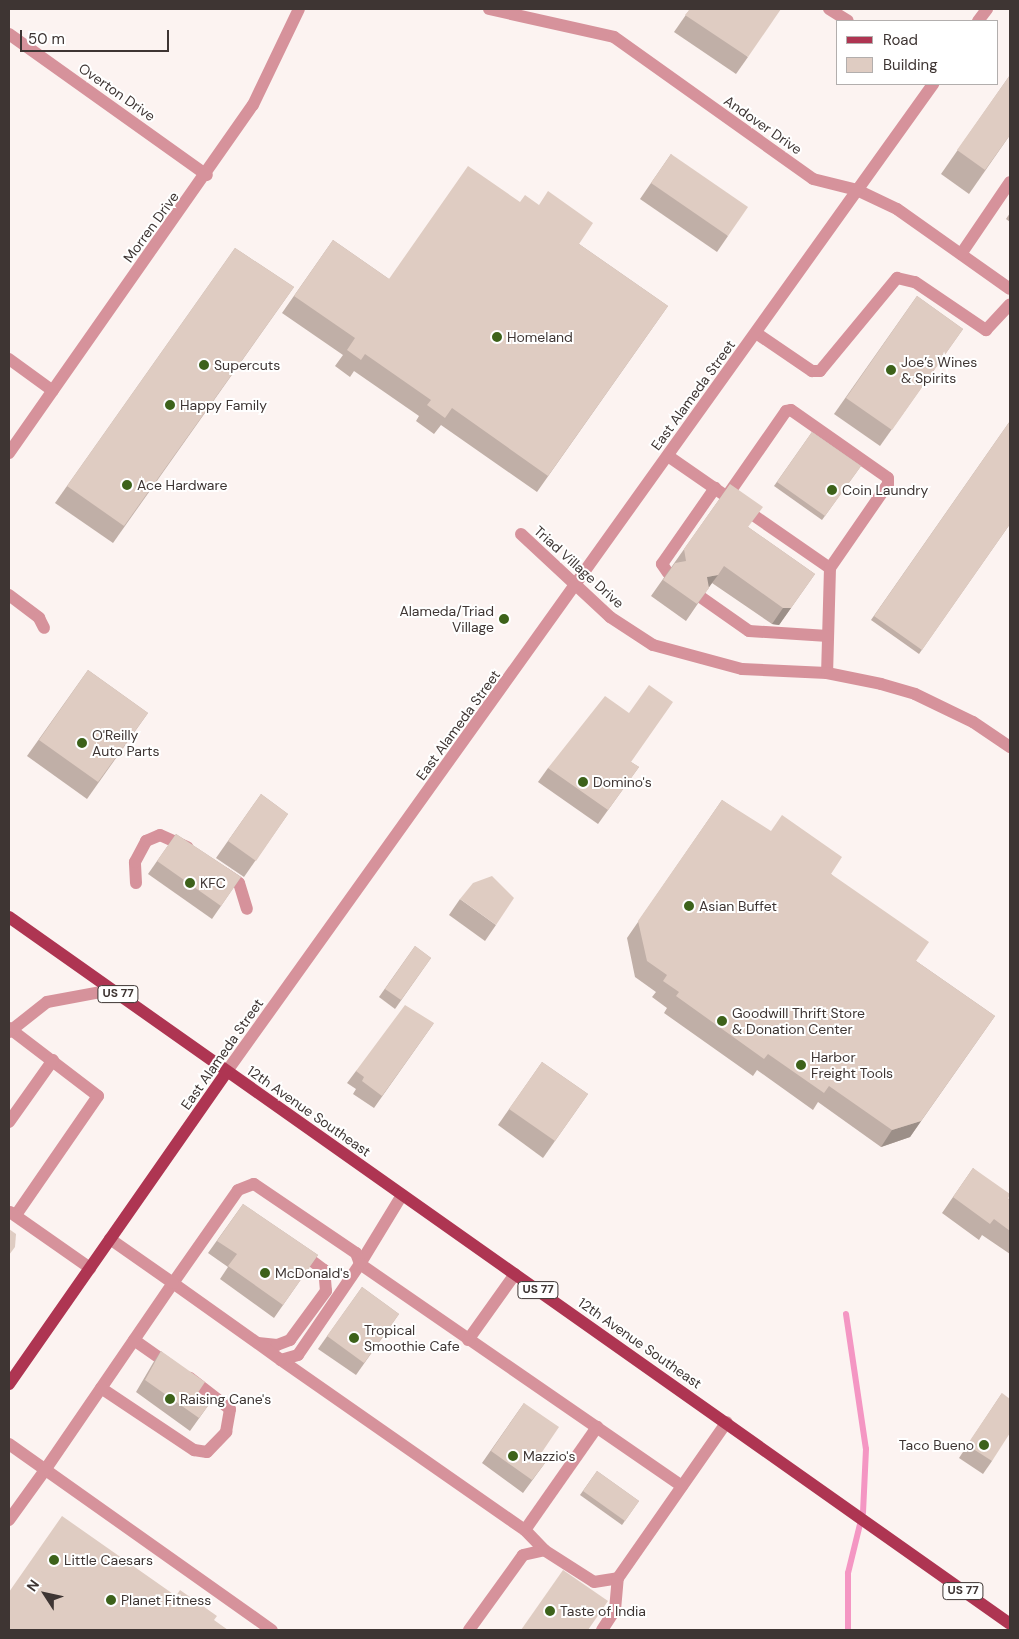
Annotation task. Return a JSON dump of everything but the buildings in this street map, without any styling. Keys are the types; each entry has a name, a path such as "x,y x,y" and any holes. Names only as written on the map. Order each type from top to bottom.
{"main road":[{"name":"US 77","path":"9,917 227,1072"},
{"name":"12th Avenue Southeast","path":"227,1072 727,1422 1010,1624"},
{"name":"East Alameda Street","path":"9,1384 227,1072"}],"street":[{"name":"Morren Drive","path":"9,453 207,175 253,105 299,9"},
{"name":"Andover Drive","path":"489,9 614,37 813,179 857,190 897,210 1010,289"},
{"path":"829,9 846,20"},
{"path":"979,20 986,9"},
{"name":"Overton Drive","path":"9,34 207,175"},
{"name":"East Alameda Street","path":"227,1072 576,588 932,85"},
{"path":"960,254 1010,182"},
{"path":"756,333 812,371 820,371 897,278 915,282 986,330 1010,304"},
{"path":"9,359 53,391"},
{"path":"727,496 786,411 800,416 888,478 888,484 830,568 827,672"},
{"path":"668,456 830,568"},
{"path":"665,571 715,488"},
{"name":"Triad Village Drive","path":"520,534 576,588 610,617 653,645 742,669 827,672 915,694 973,722 1010,747"},
{"path":"9,595 39,618 44,628"},
{"path":"702,598 749,631 828,636"},
{"path":"136,883 135,862 146,841 160,835 199,856"},
{"path":"215,866 239,882 247,909"},
{"path":"90,1268 12,1213 98,1096 53,1060 10,1030 47,1002 112,990"},
{"path":"9,1122 53,1060"},
{"path":"9,1520 228,1203 238,1190 254,1184 356,1252 360,1264 682,1486"},
{"path":"281,1360 298,1355 360,1264 402,1195"},
{"path":"228,1203 244,1214"},
{"path":"110,1239 525,1530 544,1550 594,1582 618,1578"},
{"path":"258,1343 290,1340 326,1291 324,1270 290,1245"},
{"path":"468,1340 515,1274"},
{"path":"101,1388 194,1450 207,1452 226,1432 230,1409 134,1340"},
{"path":"602,1630 615,1610 618,1578 727,1422"},
{"path":"525,1530 597,1427"},
{"path":"9,1444 272,1630"},
{"path":"469,1630 523,1555 544,1550"}],"waterway":[{"path":"846,1314 866,1449 863,1512 848,1573 848,1630"}],"place":[{"name":"Homeland","path":"497,337"},
{"name":"Supercuts","path":"204,365"},
{"name":"Joe’s Wines & Spirits","path":"891,370"},
{"name":"Happy Family","path":"170,405"},
{"name":"Ace Hardware","path":"127,485"},
{"name":"Coin Laundry","path":"832,490"},
{"name":"Alameda/Triad Village","path":"504,619"},
{"name":"O'Reilly Auto Parts","path":"82,743"},
{"name":"Domino's","path":"583,782"},
{"name":"KFC","path":"190,883"},
{"name":"Asian Buffet","path":"689,906"},
{"name":"Goodwill Thrift Store & Donation Center","path":"722,1021"},
{"name":"Harbor Freight Tools","path":"801,1065"},
{"name":"McDonald's","path":"265,1273"},
{"name":"Tropical Smoothie Cafe","path":"354,1338"},
{"name":"Raising Cane's","path":"170,1399"},
{"name":"Taco Bueno","path":"984,1445"},
{"name":"Mazzio's","path":"513,1456"},
{"name":"Little Caesars","path":"54,1560"},
{"name":"Planet Fitness","path":"111,1600"},
{"name":"Taste of India","path":"550,1611"}]}
